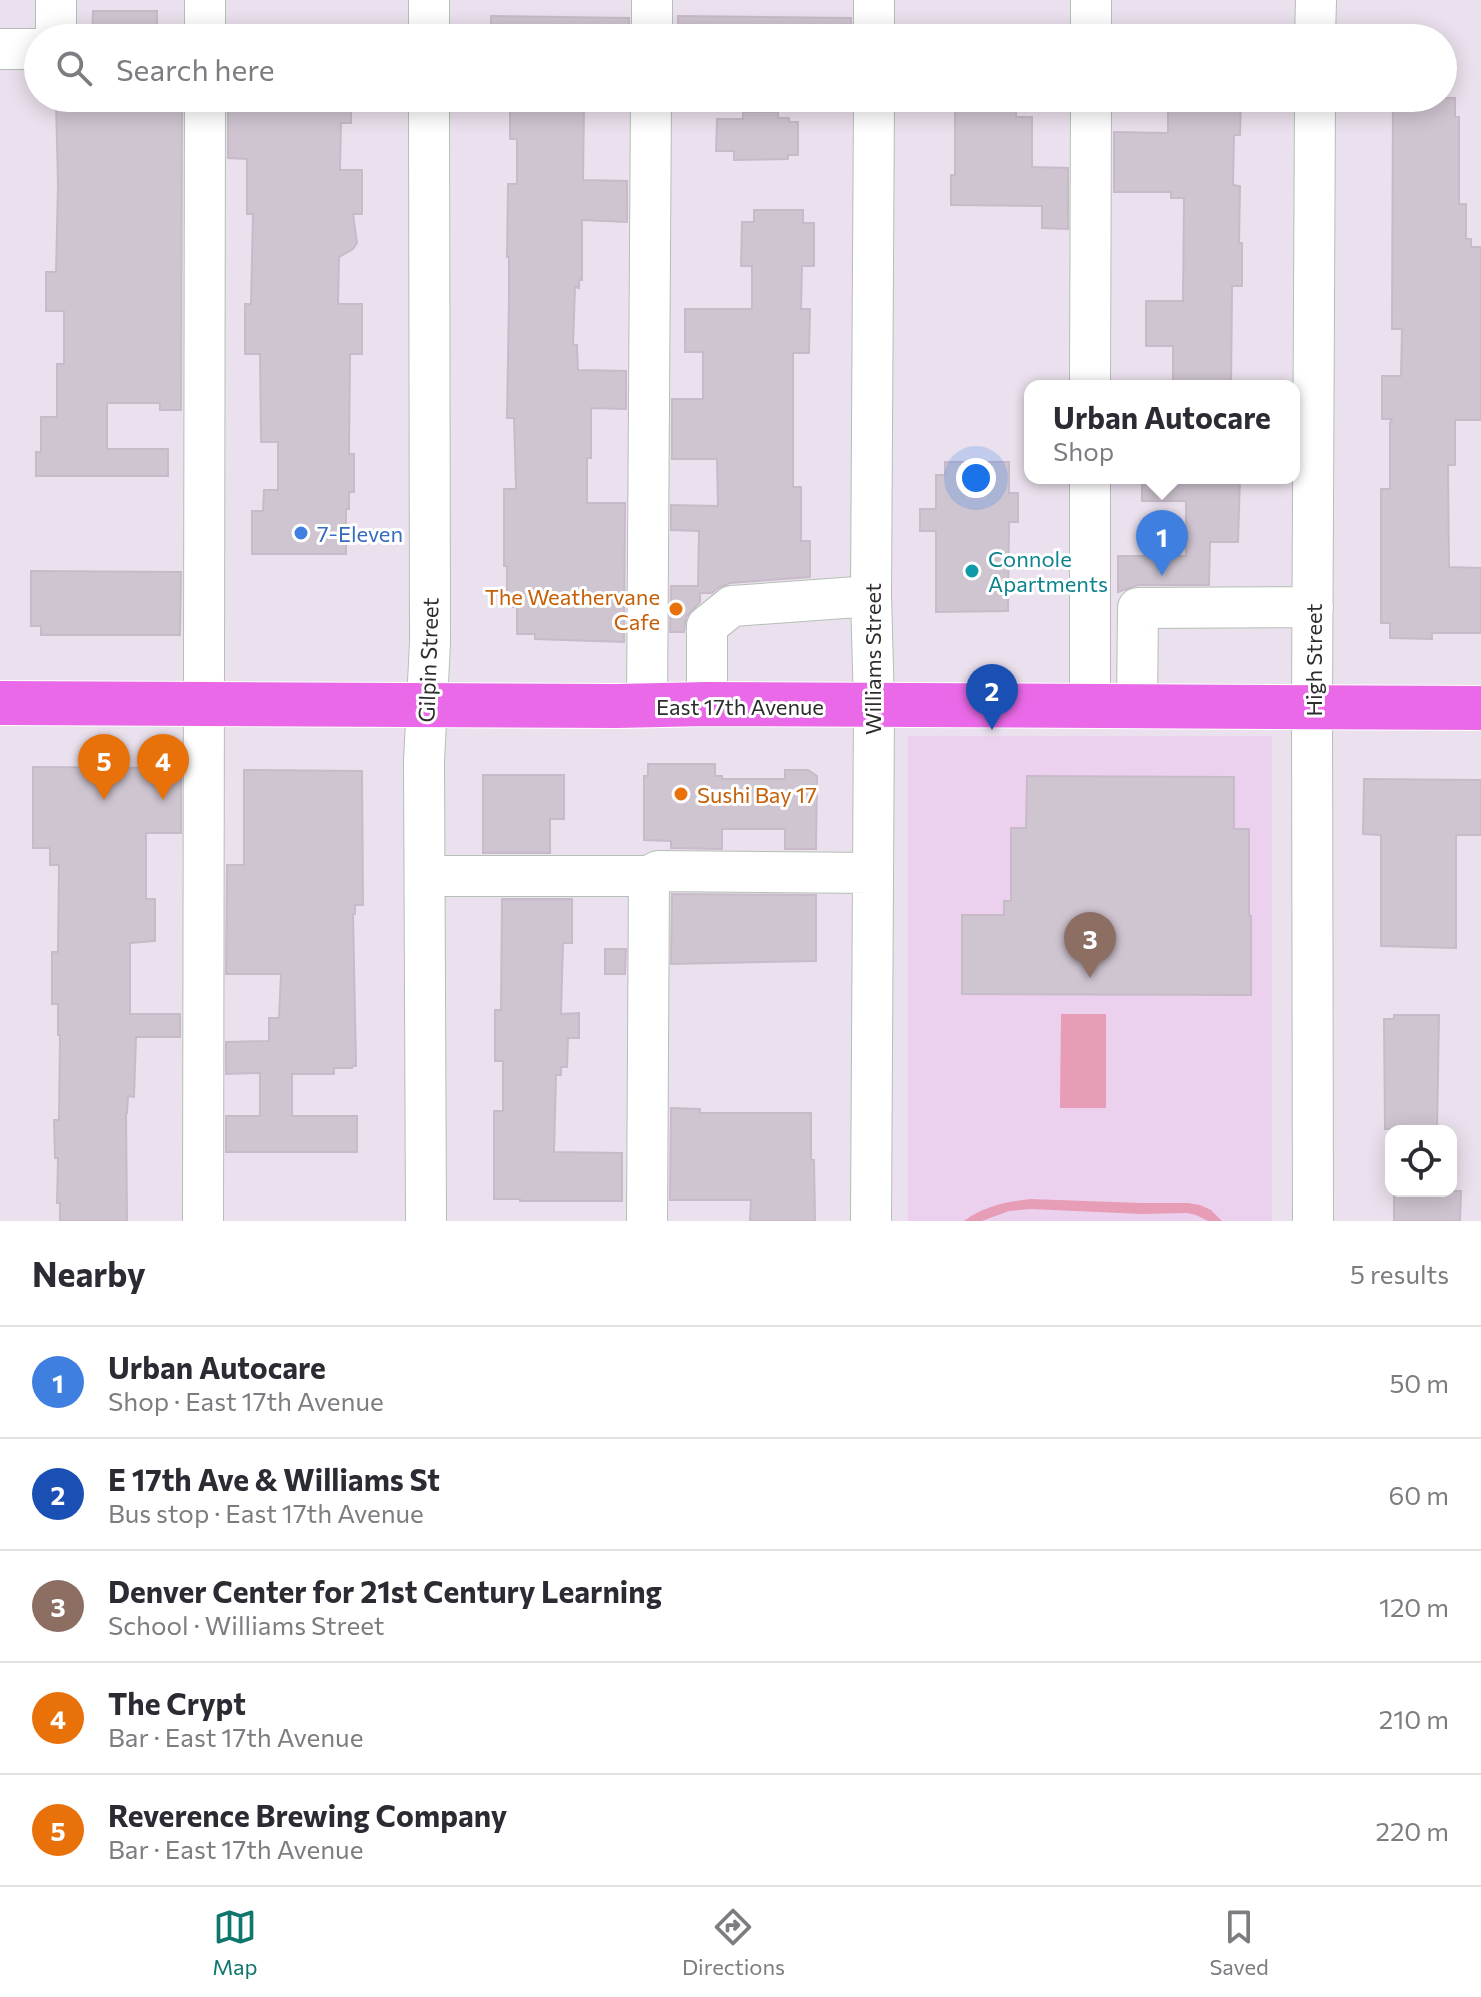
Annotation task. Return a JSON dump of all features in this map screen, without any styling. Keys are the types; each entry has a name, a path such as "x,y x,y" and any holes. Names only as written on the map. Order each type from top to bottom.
{"main road":[{"name":"East 17th Avenue","path":"0,703 1481,708"}],"street":[{"path":"56,0 56,24"},
{"path":"205,0 205,24"},
{"path":"429,0 429,24"},
{"path":"652,0 652,24"},
{"path":"874,0 874,24"},
{"path":"1091,0 1091,24"},
{"path":"1315,24 1316,0"},
{"path":"0,49 24,49"},
{"path":"203,1221 205,112"},
{"name":"Gilpin Street","path":"426,1221 424,761 430,643 429,112"},
{"path":"647,706 651,112"},
{"name":"Williams Street","path":"871,1221 874,112"},
{"path":"1090,380 1091,112"},
{"name":"High Street","path":"1313,1221 1315,112"},
{"path":"1090,484 1090,706"},
{"path":"707,704 707,626 732,606 871,596"},
{"path":"1137,707 1138,608 1313,607"},
{"path":"425,876 649,876 658,871 872,873"},
{"path":"647,1221 649,876"}],"shaded area":[{"path":"908,736 1272,736 1272,1221 908,1221"},
{"path":"1061,1014 1106,1014 1106,1108 1060,1108"},
{"path":"1030,1199 1188,1203 1211,1210 1222,1221 1208,1221 1187,1213 1031,1209 1009,1211 982,1221 964,1221 996,1206"}],"building":[{"path":"93,11 157,11 157,24 93,24"},
{"path":"491,16 629,18 629,24 491,24"},
{"path":"678,16 851,18 851,24 678,24"},
{"path":"56,112 182,112 181,410 160,410 160,403 107,403 107,449 168,449 168,476 36,476 36,452 41,452 41,417 57,417 57,364 64,364 64,311 46,311 46,272 56,272"},
{"path":"228,112 351,112 351,123 341,123 340,170 362,170 362,214 353,214 357,243 339,257 338,304 362,304 362,354 350,354 349,454 354,454 354,492 349,492 349,509 346,509 346,554 252,554 252,511 263,511 264,490 278,490 278,442 261,442 260,354 245,354 245,304 251,304 253,214 247,214 247,159 228,158"},
{"path":"510,112 584,112 583,180 627,181 627,222 582,220 582,280 579,280 579,288 575,287 573,345 577,345 578,370 626,371 626,409 591,408 591,458 587,458 587,503 625,503 624,642 535,639 535,634 517,634 517,607 507,607 504,489 516,489 514,418 507,418 508,184 517,184 517,139 510,139"},
{"path":"743,112 778,112 778,118 798,122 798,155 788,155 788,159 734,160 734,151 716,151 717,119 743,119"},
{"path":"955,112 1016,112 1016,117 1032,117 1032,167 1068,168 1068,229 1042,228 1042,206 951,205 951,175 955,175"},
{"path":"1168,112 1241,112 1240,135 1234,135 1233,185 1240,186 1242,286 1232,286 1231,380 1173,380 1173,346 1146,346 1146,301 1183,301 1184,198 1171,198 1171,192 1114,192 1114,132 1168,133"},
{"path":"1393,112 1455,112 1455,117 1459,117 1459,204 1466,204 1466,239 1471,239 1471,247 1481,247 1481,420 1455,420 1455,465 1448,465 1449,567 1481,568 1481,633 1432,633 1432,639 1390,638 1390,623 1381,623 1381,489 1390,489 1392,419 1382,419 1382,376 1401,376 1402,329 1392,329"},
{"path":"754,210 803,210 803,223 814,223 814,266 802,266 801,309 810,309 809,353 793,353 793,487 801,487 801,541 810,541 810,577 730,583 712,593 700,593 700,602 686,617 684,632 670,632 671,586 698,586 699,531 671,530 671,505 718,506 717,459 672,459 672,399 703,399 703,352 685,352 685,309 752,309 752,266 741,266 742,222 754,222"},
{"name":"Connole Apartments","path":"945,462 1009,462 1009,493 1018,493 1018,522 1009,522 1008,611 936,612 936,531 920,531 920,509 936,509 936,475 945,475"},
{"path":"1142,484 1240,484 1238,542 1210,542 1209,585 1138,585 1118,592 1118,556 1186,556 1186,501 1142,501"},
{"path":"31,571 181,572 180,635 41,635 41,626 31,626"},
{"path":"648,764 715,764 715,776 722,776 722,779 785,779 785,770 808,770 817,776 816,849 785,849 785,829 722,829 722,849 671,848 671,841 644,840 644,776 648,776"},
{"path":"33,767 181,768 181,833 146,833 146,899 155,899 155,941 130,943 130,1014 180,1014 180,1037 136,1037 134,1097 128,1096 126,1113 127,1221 60,1221 54,1120 59,1120 60,1035 58,1004 52,1004 52,952 58,952 59,865 50,865 50,848 33,848"},
{"path":"244,770 362,771 363,905 355,905 353,914 356,1066 334,1068 334,1074 292,1074 292,1116 357,1116 357,1152 226,1152 226,1116 260,1116 260,1073 226,1074 226,1042 269,1041 269,1018 279,1018 281,974 226,974 227,865 244,865"},
{"path":"483,775 564,775 564,819 550,819 550,853 483,853"},
{"path":"1027,776 1234,777 1234,829 1249,829 1251,995 962,994 962,915 1004,915 1004,901 1011,901 1011,828 1026,828"},
{"path":"1364,779 1481,780 1481,835 1456,835 1456,948 1381,946 1381,835 1363,834"},
{"path":"672,894 816,895 816,961 671,964"},
{"path":"502,899 572,899 572,943 563,943 561,1014 579,1013 579,1038 568,1038 567,1067 561,1067 561,1075 556,1075 554,1152 622,1153 622,1201 494,1199 494,1111 503,1111 503,1061 495,1061 495,1010 501,1010"},
{"path":"605,949 626,949 625,974 605,974"},
{"path":"1394,1015 1439,1015 1437,1125 1385,1125 1385,1129 1384,1019 1394,1019"},
{"path":"671,1108 700,1109 700,1113 811,1113 815,1221 750,1221 751,1200 670,1200"},
{"path":"1457,1191 1461,1191 1460,1221 1394,1221 1394,1197 1457,1197"}],"place":[{"name":"7-Eleven","path":"301,533"},
{"name":"Connole Apartments","path":"972,571"},
{"name":"Urban Autocare","path":"1162,576"},
{"name":"The Weathervane Cafe","path":"676,609"},
{"name":"E 17th Ave & Williams St","path":"992,730"},
{"name":"Sushi Bay 17","path":"681,794"},
{"name":"Reverence Brewing Company","path":"104,800"},
{"name":"The Crypt","path":"163,800"},
{"name":"Denver Center for 21st Century Learning","path":"1090,978"}]}
